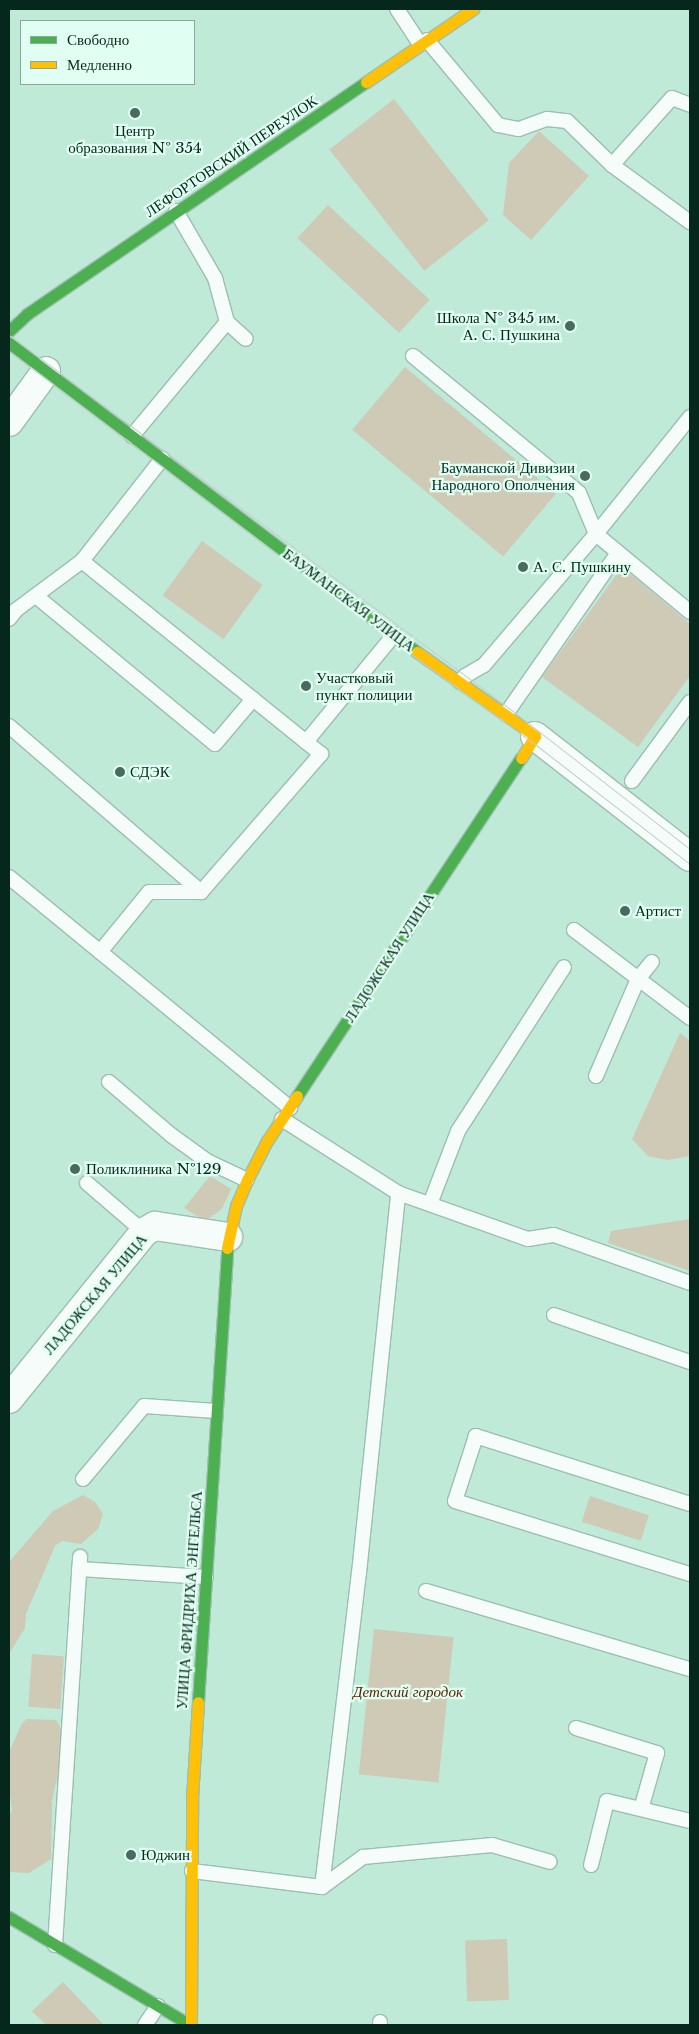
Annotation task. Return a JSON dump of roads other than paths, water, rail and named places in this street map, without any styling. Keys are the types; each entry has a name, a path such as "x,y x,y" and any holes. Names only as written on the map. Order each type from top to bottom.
{"street":[{"name":"ЛЕФОРТОВСКИЙ ПЕРЕУЛОК","path":"9,331 27,314 473,9"},
{"name":"БАУМАНСКАЯ УЛИЦА","path":"9,343 394,635 506,714 690,857"},
{"path":"9,422 46,371"},
{"name":"ЛАДОЖСКАЯ УЛИЦА","path":"247,1180 267,1141 535,736"},
{"name":"УЛИЦА ФРИДРИХА ЭНГЕЛЬСА","path":"191,2025 192,1798 216,1411 228,1237 236,1206 247,1180"},
{"name":"ЛАДОЖСКАЯ УЛИЦА","path":"9,1399 144,1232 156,1226 228,1237"},
{"path":"9,1917 191,2025"}],"lane":[{"path":"396,9 498,125 520,129 547,119 567,121 612,165 690,222"},
{"path":"612,165 672,98 690,105"},
{"path":"176,211 215,278 226,322 246,339"},
{"path":"132,436 226,322"},
{"path":"413,356 579,493 596,534 690,612"},
{"path":"460,682 465,676 484,665 596,534 690,417"},
{"path":"9,619 16,610 82,561 162,459"},
{"path":"506,714 618,553"},
{"path":"82,561 321,754 201,892 149,892 100,952"},
{"path":"36,596 215,744 253,699"},
{"path":"306,742 394,635"},
{"path":"632,781 690,702"},
{"path":"9,726 201,892"},
{"path":"9,877 100,952 286,1114 398,1192 528,1239 554,1235 690,1283"},
{"path":"574,930 690,1018"},
{"path":"596,1076 638,979 652,962"},
{"path":"430,1204 458,1131 564,967"},
{"path":"109,1082 171,1135 207,1161 247,1180"},
{"path":"87,1183 144,1232"},
{"path":"322,1887 358,1573 398,1192"},
{"path":"554,1315 690,1362"},
{"path":"83,1479 144,1406 216,1411"},
{"path":"690,1504 476,1436 455,1501 690,1574"},
{"path":"55,1945 80,1563 206,1577"},
{"path":"426,1591 690,1669"},
{"path":"576,1728 657,1752 641,1809"},
{"path":"591,1865 607,1801 690,1821"},
{"path":"192,1871 322,1887 363,1857 492,1845 550,1862"},
{"path":"145,2025 158,2006"}],"tram line":[{"path":"9,335 510,709 690,849"},
{"path":"9,351 390,639 532,742 690,864"}],"place":[{"name":"Центр образования № 354","path":"135,113"},
{"name":"Школа № 345 им. А. С. Пушкина","path":"570,326"},
{"name":"Бауманской Дивизии Народного Ополчения","path":"585,476"},
{"name":"А. С. Пушкину","path":"523,567"},
{"name":"Участковый пункт полиции","path":"306,686"},
{"name":"СДЭК","path":"120,772"},
{"name":"Артист","path":"625,911"},
{"name":"Поликлиника №129","path":"75,1169"},
{"name":"Юджин","path":"131,1855"}],"park label":[{"name":"Детский городок","path":"408,1692"}]}
